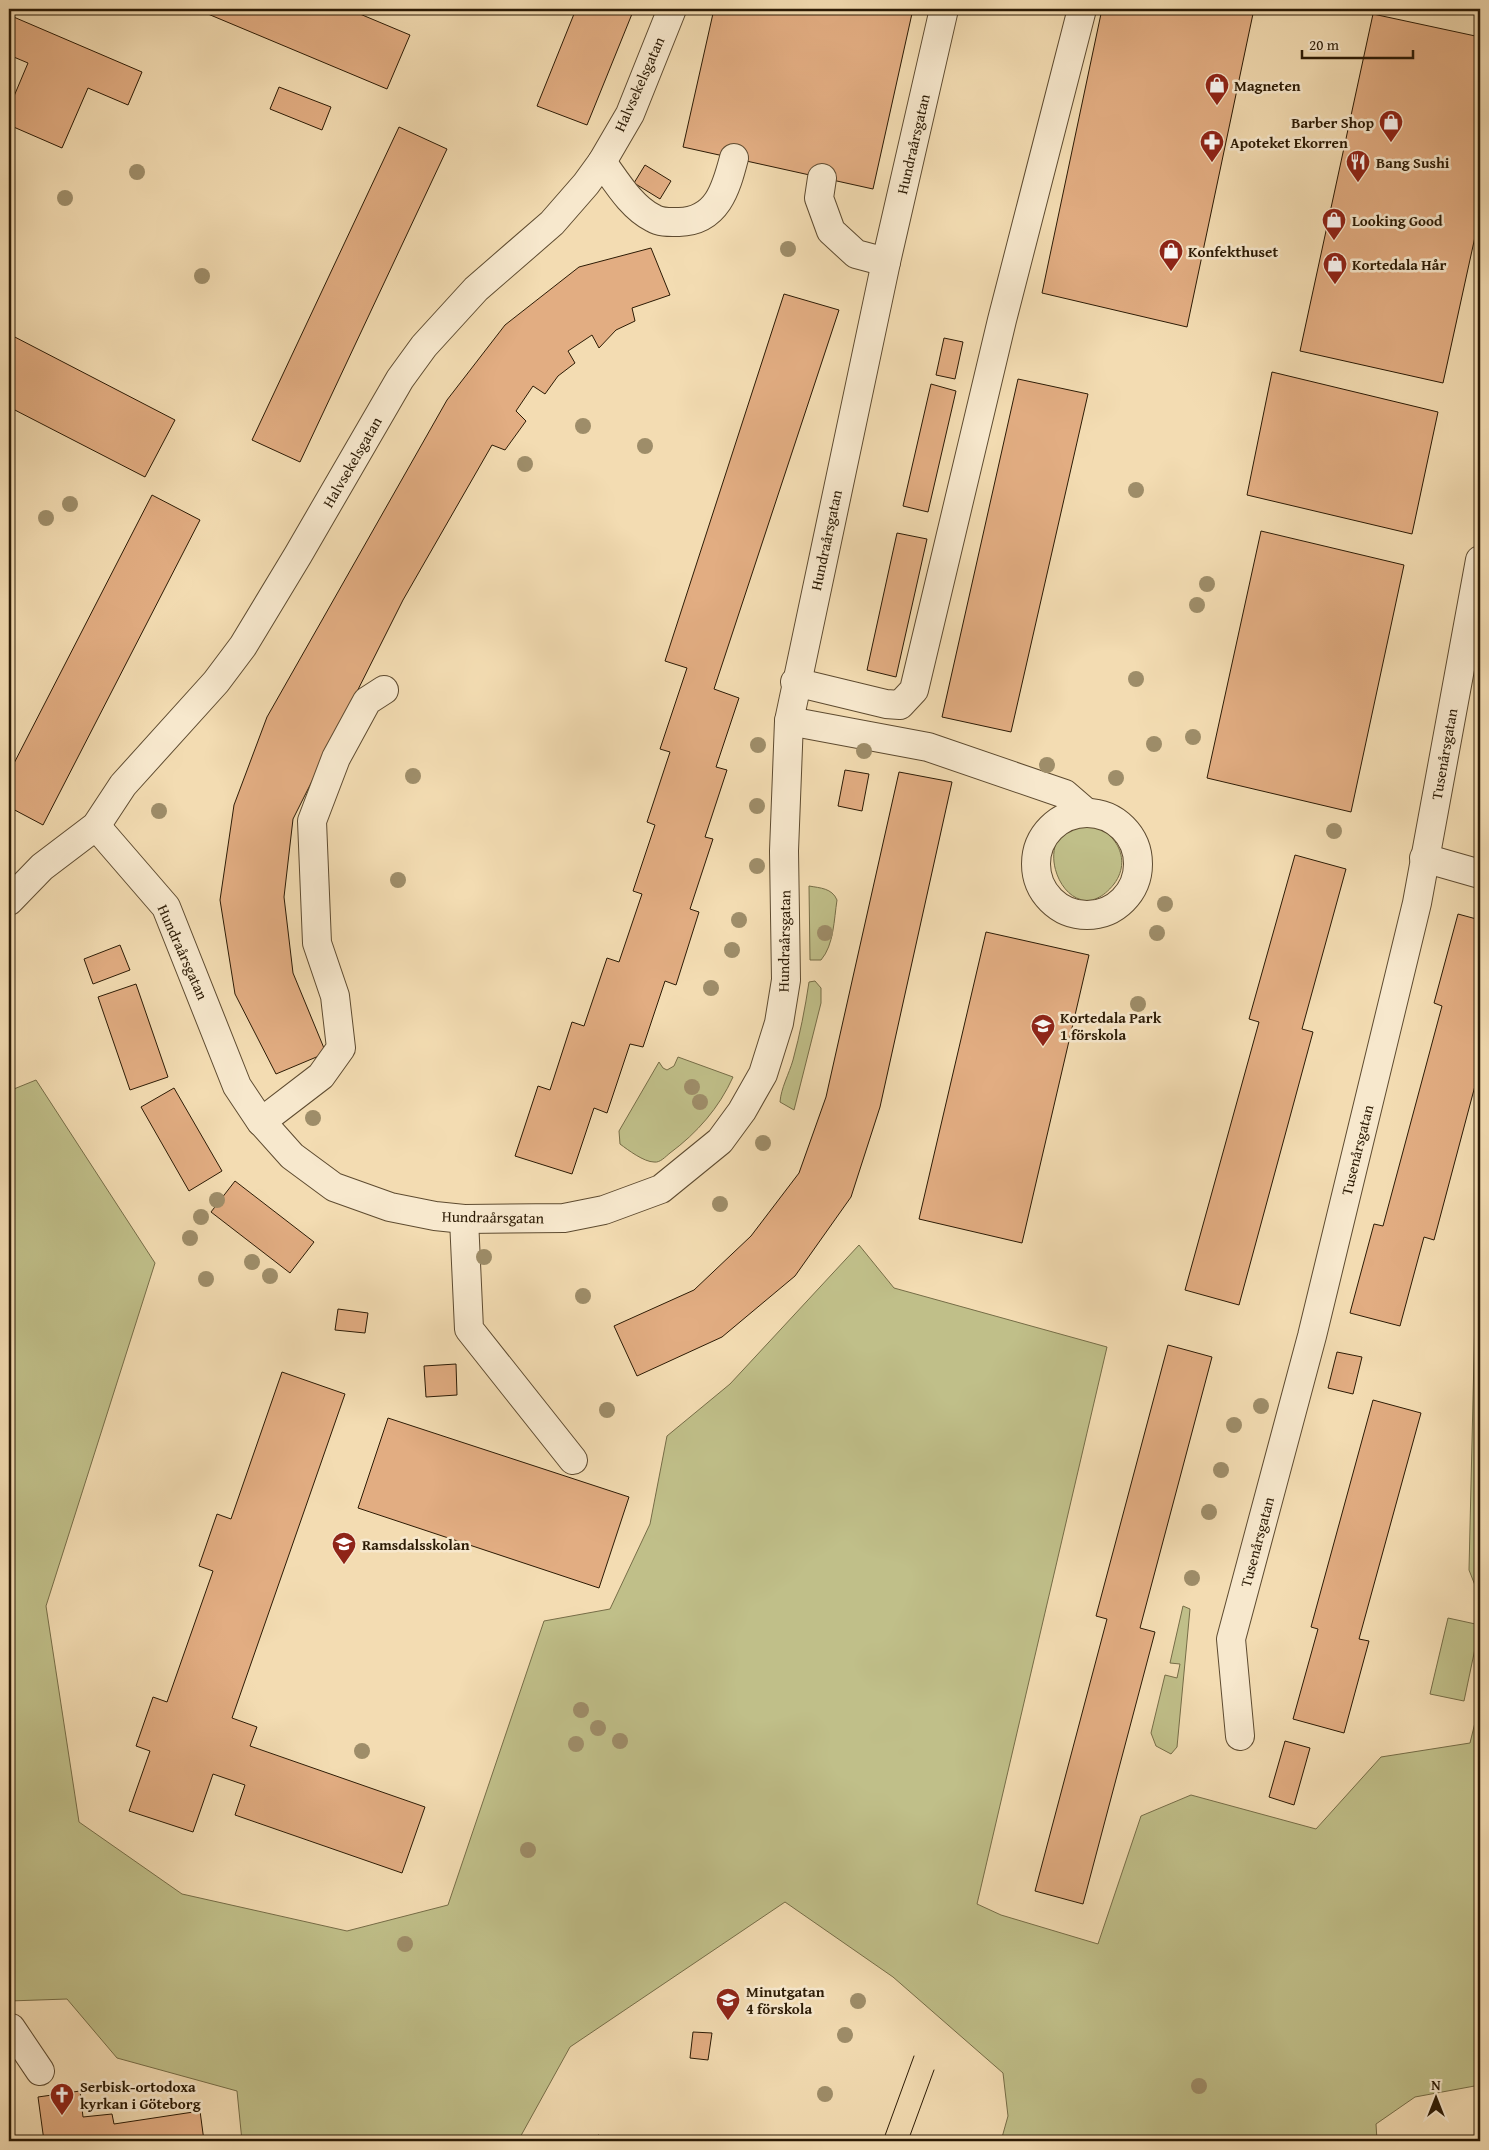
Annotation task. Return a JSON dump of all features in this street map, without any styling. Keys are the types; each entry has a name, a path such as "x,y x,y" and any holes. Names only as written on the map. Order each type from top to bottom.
{"street":[{"name":"Halvsekelsgatan","path":"9,901 42,868 96,826 123,785 216,682 242,646 400,380 424,346 476,289 552,223 586,184 602,162 630,114 672,9"},
{"name":"Hundraårsgatan","path":"96,826 166,907 237,1086 262,1122 292,1156 334,1187 390,1207 464,1219 564,1218 604,1210 661,1189 720,1141 742,1112 763,1074 779,1023 786,980 784,851 789,721 795,682 886,262 944,9"},
{"path":"795,682 886,704 900,705 914,690 1002,320 1082,9"},
{"path":"602,162 638,207 654,219 668,223 687,222 705,216 717,205 728,182 734,158"},
{"path":"822,178 819,198 831,231 856,254 886,262"},
{"name":"Tusenårsgatan","path":"1240,1736 1231,1639 1312,1336 1417,903 1480,560"},
{"path":"262,1122 321,1076 341,1048 335,996 317,943 312,821 336,758 367,701 384,690"},
{"path":"789,721 928,747 1064,794 1087,813"},
{"path":"1424,858 1480,874"},
{"path":"464,1219 470,1329 573,1460"},
{"path":"9,2028 11,2028 40,2071"}],"shaded area":[{"path":"1080,823 1101,829 1109,835 1116,843 1120,853 1122,863 1120,873 1114,884 1098,898 1082,900 1069,893 1059,879 1054,863 1055,846 1063,832"},
{"path":"809,886 829,891 837,900 829,947 821,960 810,960"},
{"path":"815,981 821,988 821,1003 794,1110 780,1102 783,1086 796,1050 809,982"},
{"path":"678,1057 733,1077 721,1099 698,1128 658,1162 646,1160 620,1144 619,1131 659,1062 667,1070 674,1066"},
{"path":"36,1080 155,1263 46,1606 79,1822 182,1894 347,1931 448,1905 544,1621 610,1609 650,1524 667,1436 730,1384 859,1245 894,1288 1107,1347 977,1904 1001,1915 1098,1944 1141,1816 1191,1795 1316,1829 1381,1757 1470,1743 1480,1702 1480,2085 1415,2097 1376,2124 1377,2141 1001,2141 1008,2116 1003,2073 893,1977 785,1902 570,2047 518,2141 242,2141 237,2091 117,2058 67,1999 9,2001 9,1091"},
{"path":"1477,1229 1480,1230 1480,1598 1469,1570"},
{"path":"1183,1606 1190,1609 1177,1747 1171,1754 1156,1746 1151,1733 1165,1675 1177,1678 1180,1664 1170,1663"},
{"path":"1448,1618 1480,1625 1464,1701 1430,1694"}],"building":[{"path":"196,9 348,9 410,35 387,89"},
{"path":"576,9 634,9 587,125 537,106"},
{"path":"714,9 913,9 873,189 683,147"},
{"path":"1102,9 1254,9 1187,327 1042,293"},
{"path":"1373,14 1480,37 1480,214 1443,383 1300,351"},
{"path":"9,15 142,72 128,105 88,88 62,148 9,125 9,108 28,63 9,55"},
{"path":"279,87 331,107 322,130 270,109"},
{"path":"399,127 447,149 300,462 252,440"},
{"path":"645,165 671,181 660,199 634,183"},
{"path":"651,248 670,295 632,308 635,321 616,330 599,348 592,335 568,351 575,363 558,376 545,394 533,386 516,411 526,421 505,450 492,445 403,600 293,819 284,897 293,973 326,1053 276,1074 235,994 220,900 234,805 267,717 447,400 505,325 579,267"},
{"path":"784,294 839,310 714,689 739,698 716,767 727,770 705,837 713,839 690,909 699,912 676,985 665,981 643,1047 630,1044 607,1113 594,1108 572,1174 515,1156 538,1086 550,1090 572,1022 584,1026 607,958 619,962 642,894 633,891 655,825 647,822 670,752 660,749 687,668 665,661"},
{"path":"9,334 175,420 145,477 9,407"},
{"path":"944,338 963,342 955,379 936,375"},
{"path":"1272,372 1438,412 1412,534 1247,495"},
{"path":"1018,379 1088,394 1011,732 942,717"},
{"path":"931,384 956,391 928,512 903,506"},
{"path":"152,495 200,520 43,825 9,807 9,773"},
{"path":"1261,531 1404,565 1351,812 1207,778"},
{"path":"897,533 927,539 896,677 867,670"},
{"path":"845,770 869,774 862,811 838,806"},
{"path":"899,772 952,782 880,1107 851,1197 795,1276 722,1337 637,1376 614,1326 694,1290 751,1236 799,1173 826,1097"},
{"path":"1295,855 1346,869 1302,1029 1313,1032 1239,1305 1185,1290 1259,1022 1249,1019"},
{"path":"1458,914 1480,920 1480,1067 1434,1240 1424,1237 1400,1326 1350,1313 1374,1224 1383,1226 1442,1006 1434,1003"},
{"path":"986,932 1089,955 1022,1243 919,1219"},
{"path":"120,945 130,970 93,984 84,959"},
{"path":"136,984 168,1077 130,1090 98,997"},
{"path":"174,1088 222,1171 189,1191 141,1107"},
{"path":"235,1181 314,1242 290,1273 211,1212"},
{"path":"338,1309 368,1313 365,1333 335,1330"},
{"path":"1168,1345 1212,1357 1140,1628 1155,1632 1083,1904 1035,1891 1107,1619 1096,1616"},
{"path":"1337,1352 1362,1357 1353,1394 1328,1388"},
{"path":"456,1364 457,1395 426,1397 424,1366"},
{"path":"282,1372 345,1394 232,1718 257,1727 250,1746 425,1807 402,1873 235,1815 245,1785 213,1774 193,1832 129,1811 150,1751 136,1746 153,1697 167,1702 213,1571 199,1566 217,1514 231,1519"},
{"path":"1373,1400 1421,1413 1359,1639 1369,1641 1344,1733 1293,1719 1318,1629 1311,1627"},
{"path":"388,1418 629,1497 599,1588 358,1508"},
{"path":"1285,1741 1310,1748 1294,1805 1269,1797"},
{"path":"693,2032 712,2033 708,2060 690,2058"},
{"name":"Serbisk-ortodoxa kyrkan i Göteborg","path":"80,2091 83,2117 112,2114 114,2124 200,2111 204,2141 44,2141 38,2097"},
{"path":"598,2135 614,2141 595,2141"}],"tram line":[{"path":"883,2141 914,2056"},
{"path":"908,2141 934,2070"}],"place":[{"name":"Magneten","path":"1217,106"},
{"name":"Barber Shop","path":"1391,143"},
{"name":"Apoteket Ekorren","path":"1212,163"},
{"name":"Bang Sushi","path":"1358,183"},
{"name":"Looking Good","path":"1334,241"},
{"name":"Konfekthuset","path":"1171,272"},
{"name":"Kortedala Hår","path":"1335,285"},
{"name":"Kortedala Park 1 förskola","path":"1043,1047"},
{"name":"Ramsdalsskolan","path":"344,1565"},
{"name":"Minutgatan 4 förskola","path":"728,2021"},
{"name":"Serbisk-ortodoxa kyrkan i Göteborg","path":"62,2116"}]}
